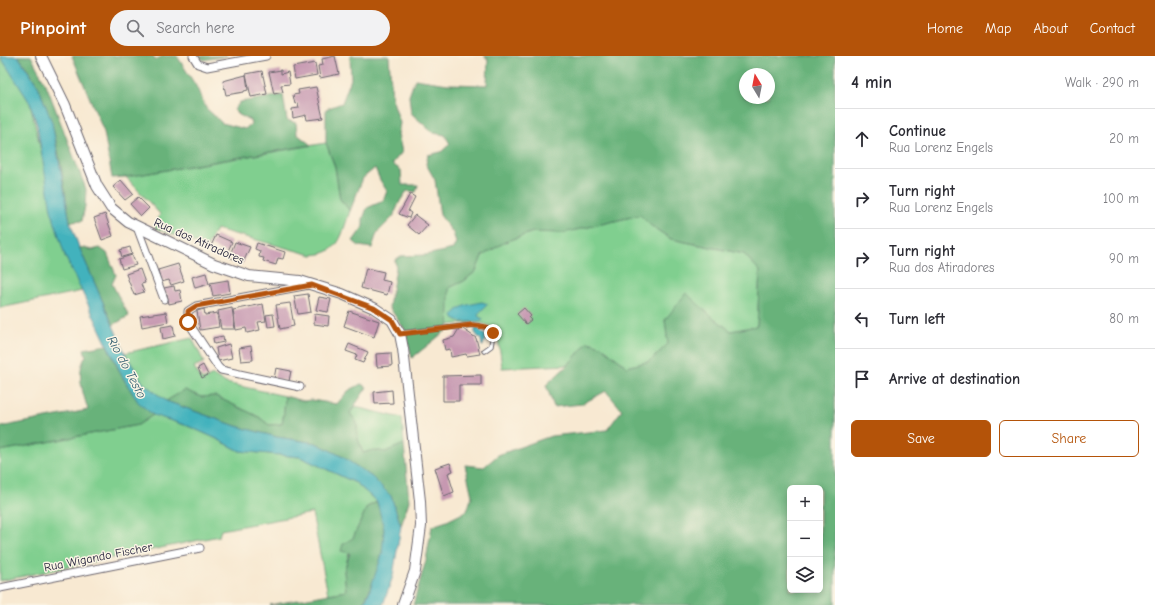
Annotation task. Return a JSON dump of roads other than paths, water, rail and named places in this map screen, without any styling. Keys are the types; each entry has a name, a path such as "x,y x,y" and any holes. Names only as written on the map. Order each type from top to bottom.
{"street":[{"name":"Rua dos Atiradores","path":"41,56 65,105 102,197 119,216 138,227 238,273 261,278 291,279 312,285 374,308 392,320 400,334 403,349 420,501 421,526 415,571 403,605"},
{"path":"193,56 198,64 207,67 266,56"},
{"path":"138,227 164,299"},
{"path":"300,387 222,370 218,367 186,317 190,308 196,306 312,285"},
{"name":"Rua Wigando Fischer","path":"0,588 200,548"}],"lane":[{"path":"400,334 472,325 486,327 493,333 491,346 484,351"}],"water":[{"name":"Rio do Testo","path":"0,56 18,56 38,86 52,122 70,222 79,247 125,353 143,383 166,401 236,426 277,437 316,443 343,457 372,477 391,496 401,526 393,576 383,605 362,605 368,595 382,555 384,529 377,502 356,483 300,457 240,451 188,426 153,415 138,402 122,376 65,256 51,210 37,125 30,103"},
{"path":"482,302 488,304 478,314 479,317 483,319 482,321 462,322 455,319 453,315 459,309"},
{"path":"478,328 486,336 483,346 481,340 475,333 475,329"}]}
